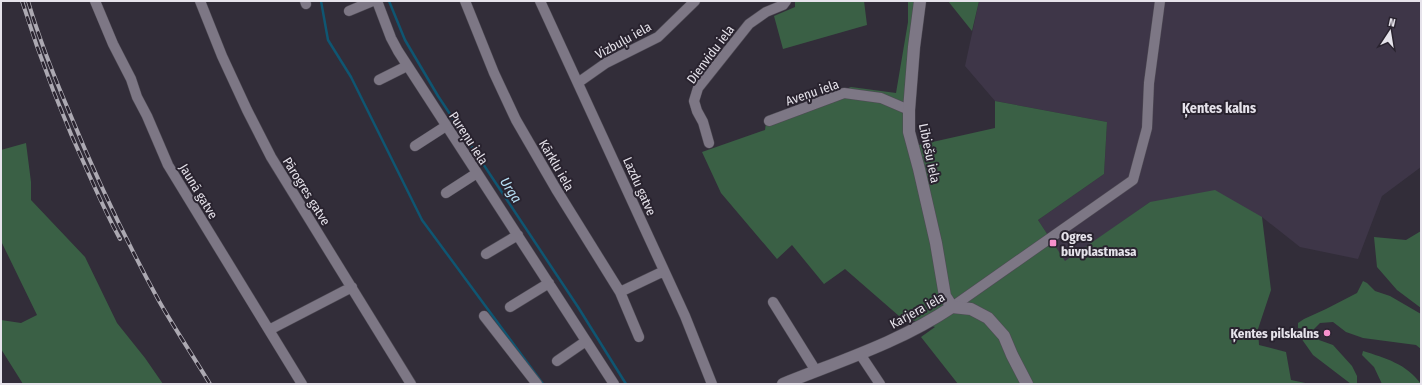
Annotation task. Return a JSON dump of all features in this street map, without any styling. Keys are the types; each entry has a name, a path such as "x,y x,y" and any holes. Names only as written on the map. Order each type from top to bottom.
{"street":[{"name":"Jaunā gatve","path":"95,1 168,164 302,384"},
{"name":"Pārogres gatve","path":"200,1 243,103 271,157 411,384"},
{"path":"349,10 373,1"},
{"name":"Pureņu iela","path":"377,1 391,38 407,66 614,384"},
{"name":"Kārklu iela","path":"465,1 494,73 516,120 556,189 620,292 639,337"},
{"name":"Lazdu gatve","path":"540,1 579,82 685,316 712,384"},
{"name":"Vizbuļu iela","path":"579,82 606,63 658,37 695,1"},
{"name":"Dienvidu iela","path":"709,143 703,122 694,101 698,88 750,24 766,12 783,5 786,1"},
{"name":"Lībiešu iela","path":"920,1 909,110 909,132 936,243 945,296 952,307"},
{"name":"Karjera iela","path":"783,384 796,382 816,371 860,354 919,327 952,307 1053,238 1133,180 1147,128 1149,83 1160,1"},
{"path":"379,80 407,66"},
{"name":"Aveņu iela","path":"769,121 844,93 880,98 909,110"},
{"path":"415,146 446,126"},
{"path":"446,192 477,173"},
{"path":"486,254 518,235"},
{"path":"620,292 664,271"},
{"path":"510,307 549,283"},
{"path":"269,330 352,287"},
{"path":"773,302 816,371"},
{"path":"952,307 971,309 988,318 1004,336 1027,384"},
{"path":"484,316 537,384"},
{"path":"557,361 586,341"},
{"path":"860,354 880,384"}],"shaded area":[{"path":"979,1 1421,1 1421,167 1382,196 1358,259 1300,247 1262,217 1150,202 1065,262 1038,220 1104,174 1107,122 995,101 965,66"}],"green space":[{"path":"795,1 864,1 867,25 783,49 774,16 795,7"},
{"path":"908,1 919,1 910,148 995,128 995,101 1107,122 1104,174 1038,220 1065,261 1150,202 1215,190 1262,217 1271,290 1258,329 1259,345 1286,352 1291,380 1310,384 958,384 921,337 935,327 899,316 845,269 824,284 792,245 777,259 721,193 702,152 765,130 767,116 851,87 896,93 908,22"},
{"path":"948,1 979,1 972,31"},
{"path":"26,143 31,182 31,200 85,257 117,323 145,358 163,384 23,384 1,349 1,320 21,323 37,315 1,241 1,150"},
{"path":"1421,231 1421,308 1397,290 1377,267 1374,237 1406,240"},
{"path":"1363,281 1375,291 1390,296 1421,314 1421,349 1416,345 1363,338 1346,332 1333,322 1320,323 1313,330 1298,328 1298,323 1304,319 1357,293"},
{"path":"1317,337 1319,340 1333,345 1352,366 1357,376 1357,384 1351,384 1313,355 1301,338"},
{"path":"1363,351 1395,363 1409,371 1421,384 1382,384 1374,367 1362,355"}],"waterway":[{"path":"321,1 328,40 351,77 422,220 543,384"},
{"name":"Urga","path":"389,1 405,40 438,96 578,307 626,384"}],"railway":[{"path":"22,1 45,69 62,113 108,216 120,239"},
{"path":"28,1 57,83 111,206 159,301 210,384"}],"place":[{"name":"Ogres būvplastmasa","path":"1053,243"},
{"name":"Ķentes pilskalns","path":"1327,333"}],"district":[{"name":"Ķentes kalns","path":"1219,108"}]}
